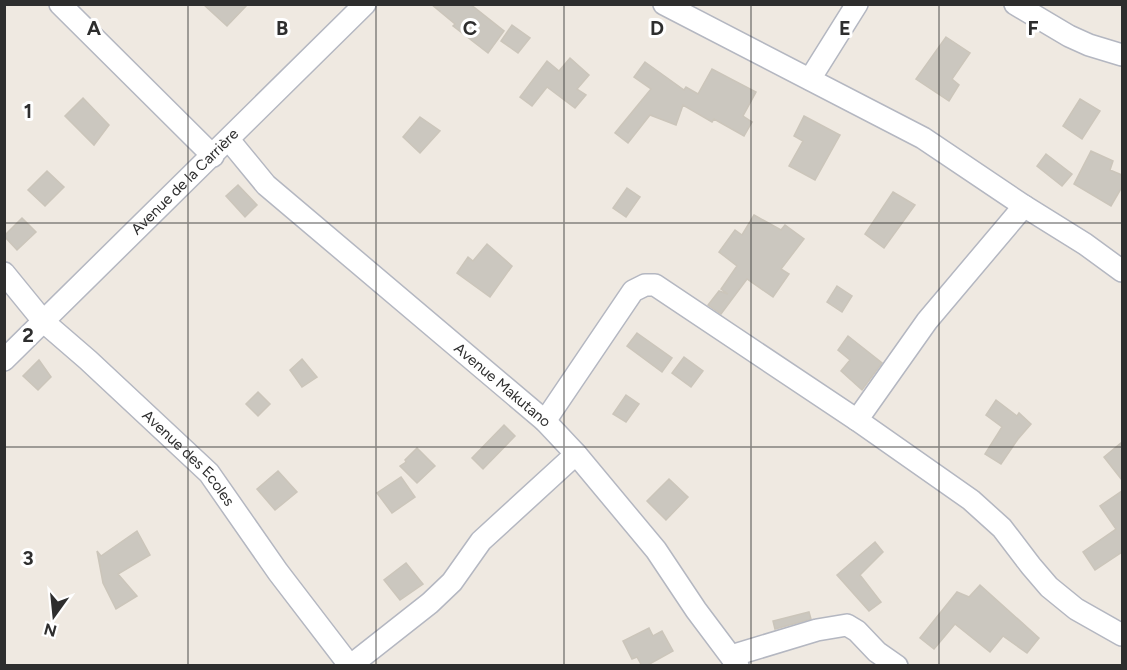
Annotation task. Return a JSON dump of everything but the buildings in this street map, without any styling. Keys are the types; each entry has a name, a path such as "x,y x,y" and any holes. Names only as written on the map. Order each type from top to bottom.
{"street":[{"path":"60,4 213,156"},
{"name":"Avenue de la Carrière","path":"4,360 365,4"},
{"path":"664,4 923,138 1085,244 1122,271"},
{"path":"810,79 858,4"},
{"path":"1015,4 1069,36 1122,55"},
{"name":"Avenue Makutano","path":"229,140 266,186 545,421 576,454 656,550 734,661"},
{"path":"857,420 927,321 1024,206"},
{"name":"Avenue des Ecoles","path":"4,273 44,322 209,473 272,564 350,666"},
{"path":"545,421 633,291 645,285 655,285 857,420 971,500 1002,528 1049,586 1076,609 1122,635"},
{"path":"350,666 430,603 452,582 481,541 576,454"},
{"path":"734,661 818,630 847,625 857,631 877,652 897,666"}]}
